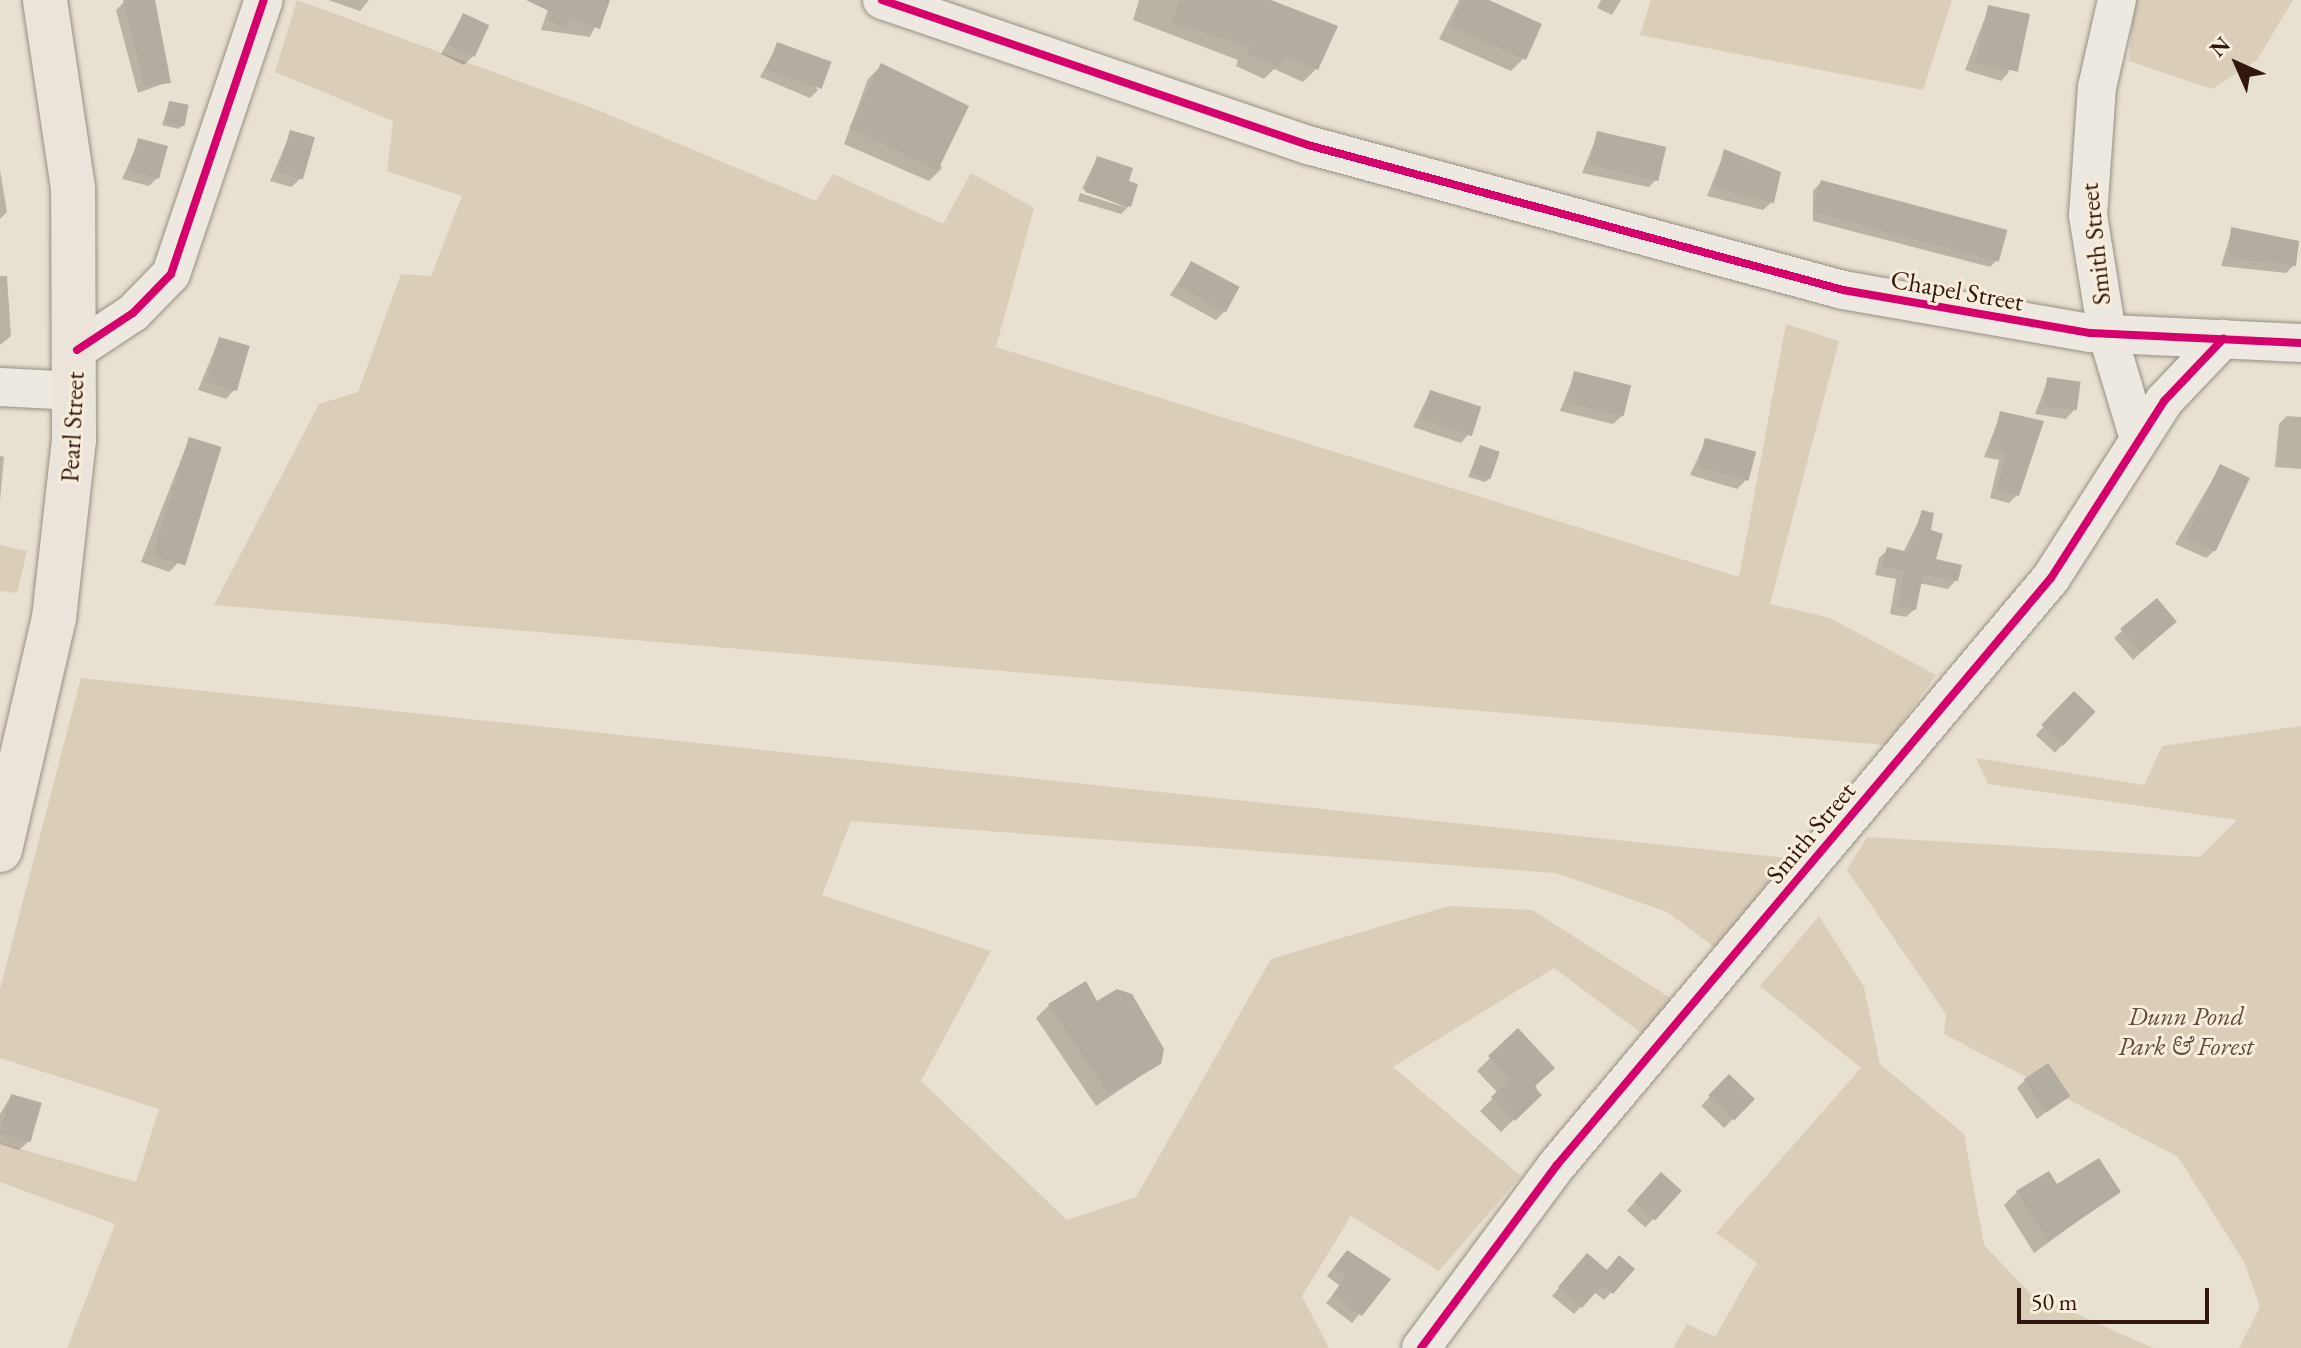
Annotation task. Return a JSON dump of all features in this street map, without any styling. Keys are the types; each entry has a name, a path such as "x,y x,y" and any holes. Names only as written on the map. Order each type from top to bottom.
{"main road":[{"name":"Pearl Street","path":"0,850 54,618 76,370 73,188 45,0"}],"street":[{"path":"0,387 76,370 171,274 264,0"},
{"name":"Chapel Street","path":"882,0 1177,104 1517,206 1857,293 2107,333 2301,343"},
{"name":"Smith Street","path":"2117,0 2089,172 2107,333 2139,439"},
{"name":"Smith Street","path":"1421,1348 1557,1165 2051,578 2177,385 2223,339"}],"green space":[{"path":"297,0 600,111 816,201 833,174 943,224 971,173 1034,208 996,347 1739,577 1786,324 1839,341 1770,604 1830,618 1936,675 1886,745 214,605 319,404 358,392 401,274 431,276 462,196 387,171 393,121 275,72"},
{"path":"1651,0 1952,0 1923,90 1640,35"},
{"path":"2134,0 2293,0 2257,60 2212,89 2129,61"},
{"path":"0,545 27,551 17,593 0,591"},
{"path":"81,678 1786,858 1717,949 1667,912 1556,873 851,821 822,895 991,951 921,1081 1067,1220 1136,1197 1271,959 1449,906 1532,910 1672,999 1644,1035 1554,968 1393,1067 1521,1176 1439,1271 1351,1216 1302,1296 1329,1348 67,1348 115,1224 0,1182 0,1143 136,1182 159,1109 0,1058 0,989"},
{"name":"Dunn Pond Park & Forest","path":"2301,726 2301,1348 2239,1348 2260,1307 2244,1262 2178,1157 1944,1034 1946,1014 1847,870 1867,837 2200,857 2237,820 1988,784 1976,758 2144,785 2162,746"},
{"path":"1819,916 1864,987 1880,1064 1964,1134 1984,1245 2030,1293 2153,1348 1673,1348 1687,1324 1715,1337 1757,1263 1716,1233 1861,1068 1760,986"}],"building":[{"path":"123,0 155,0 171,83 145,86"},
{"path":"526,0 610,0 600,29 570,19 566,28 548,21 551,12"},
{"path":"1179,0 1271,0 1338,26 1318,70 1287,56 1279,67 1247,53 1250,47 1172,23"},
{"path":"1462,0 1489,0 1542,24 1526,60 1450,26"},
{"path":"1988,5 2030,14 2018,72 1976,63"},
{"path":"463,13 489,25 474,57 448,45"},
{"path":"777,42 832,62 822,89 767,69"},
{"path":"881,63 969,106 938,171 849,128"},
{"path":"169,101 189,105 184,126 165,123"},
{"path":"290,130 315,137 303,179 278,172"},
{"path":"1597,131 1666,147 1658,181 1589,165"},
{"path":"138,138 168,146 159,179 129,171"},
{"path":"1724,149 1781,172 1774,203 1714,188"},
{"path":"1097,156 1133,168 1129,181 1138,184 1131,207 1085,192"},
{"path":"1821,180 2007,230 1999,262 1812,212"},
{"path":"2231,227 2299,241 2296,266 2228,258"},
{"path":"1191,261 1240,287 1226,312 1177,287"},
{"path":"219,337 250,346 237,391 206,382"},
{"path":"1574,371 1631,385 1624,416 1566,402"},
{"path":"2047,377 2081,382 2077,410 2043,406"},
{"path":"1430,390 1481,407 1472,436 1420,419"},
{"path":"2000,411 2044,421 2019,496 1997,490 2006,452 1991,448"},
{"path":"189,437 222,447 185,566 153,556"},
{"path":"1705,438 1756,452 1748,481 1697,467"},
{"path":"1480,445 1500,452 1490,479 1471,472"},
{"path":"2220,464 2250,478 2216,551 2186,537"},
{"path":"1922,510 1934,513 1931,530 1943,534 1936,559 1962,565 1958,581 1923,575 1916,610 1898,606 1904,571 1882,567 1887,547 1908,552"},
{"path":"2157,598 2177,622 2140,653 2120,629"},
{"path":"2074,691 2096,712 2063,746 2041,725"},
{"path":"1086,981 1097,1001 1117,989 1132,994 1164,1049 1161,1064 1109,1094 1048,1004"},
{"path":"1518,1028 1555,1068 1534,1087 1542,1095 1515,1121 1491,1097 1510,1079 1488,1056"},
{"path":"2048,1063 2070,1096 2046,1112 2024,1079"},
{"path":"1729,1074 1755,1099 1734,1121 1708,1096"},
{"path":"11,1094 42,1103 30,1142 0,1133"},
{"path":"2099,1158 2121,1192 2048,1241 2016,1191 2049,1171 2057,1184"},
{"path":"1661,1172 1682,1191 1655,1220 1634,1202"},
{"path":"1347,1250 1391,1279 1362,1316 1333,1294 1346,1276 1334,1267"},
{"path":"1587,1253 1607,1270 1619,1255 1635,1269 1613,1294 1602,1285 1582,1308 1558,1287"}],"cycle path":[{"path":"77,350 133,313 171,274 264,0"},
{"path":"882,0 1308,145 1843,290 2090,333 2301,343"},
{"path":"1421,1348 1557,1165 2051,578 2164,401 2223,339"}]}
